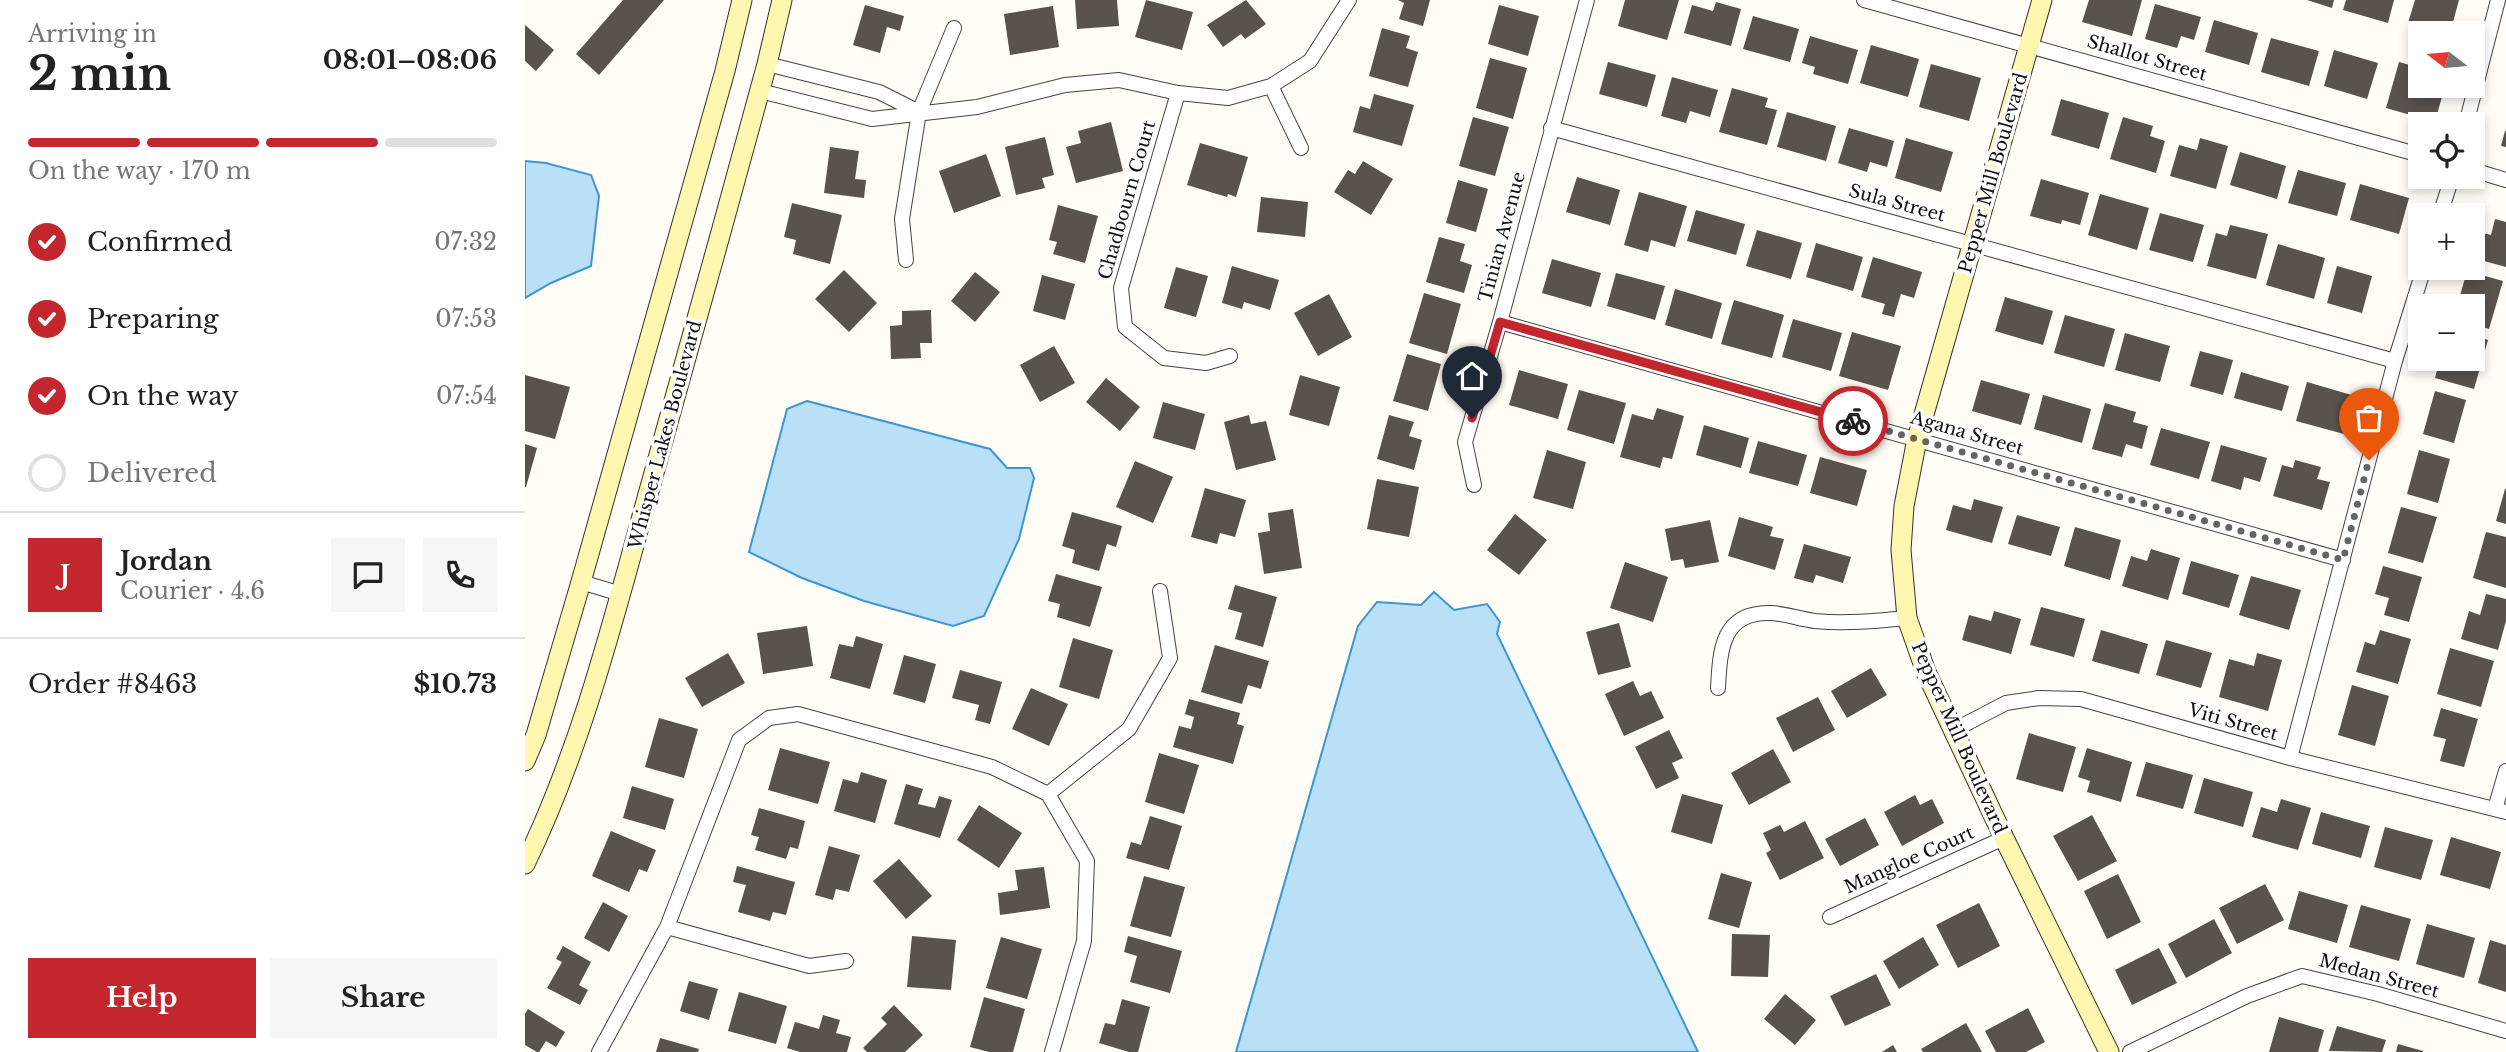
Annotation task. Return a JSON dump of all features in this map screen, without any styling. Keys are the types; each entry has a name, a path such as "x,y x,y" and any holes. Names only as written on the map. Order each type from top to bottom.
{"street":[{"path":"525,761 581,582 725,71 742,0"},
{"name":"Whisper Lakes Boulevard","path":"525,864 544,824 577,733 621,594 760,91 782,0"},
{"path":"760,91 872,119 977,107 1065,85 1119,80 1178,93 1228,98 1271,86 1310,61 1349,0"},
{"name":"Tinian Avenue","path":"1474,485 1465,442 1587,0"},
{"name":"Shallot Street","path":"1864,0 2408,152"},
{"name":"Pepper Mill Boulevard","path":"2042,0 1917,439 1903,506 1901,550 1907,618 1926,672 2109,1052"},
{"path":"2469,112 2498,0"},
{"path":"906,260 902,219 919,112 954,28"},
{"path":"767,64 879,92 919,112"},
{"path":"1271,86 1301,148"},
{"name":"Chadbourn Court","path":"1178,93 1121,288 1125,327 1164,358 1206,363 1230,356"},
{"name":"Sula Street","path":"1551,128 2395,361"},
{"path":"2485,174 2506,180"},
{"path":"2290,758 2395,361 2420,280"},
{"name":"Agana Street","path":"1500,322 2343,560"},
{"path":"581,582 621,594"},
{"path":"1048,794 1129,729 1170,658 1160,591"},
{"path":"1718,688 1719,663 1727,633 1737,622 1752,613 1774,613 1816,621 1855,622 1907,618"},
{"name":"Viti Street","path":"1954,730 2006,703 2039,698 2081,699 2290,758 2501,811"},
{"path":"599,1052 667,927 739,740 769,718 798,714 992,766 1048,794 1087,861 1084,941 1052,1052"},
{"path":"2501,811 2506,771"},
{"name":"Mangloe Court","path":"1830,917 2004,838"},
{"path":"667,927 809,966 846,961"},
{"name":"Medan Street","path":"2130,1052 2247,996 2302,976 2378,994 2506,1031"}],"water":[{"path":"525,161 546,163 591,175 599,196 591,266 551,283 525,298"},
{"path":"807,401 990,449 1007,468 1030,468 1034,478 1019,539 984,616 953,626 864,601 802,578 749,552 787,409"},
{"path":"1434,592 1454,610 1487,604 1500,622 1497,634 1698,1052 1236,1052 1358,626 1377,602 1421,605"}],"building":[{"path":"623,0 664,0 599,75 576,54"},
{"path":"1075,0 1117,0 1119,26 1077,29"},
{"path":"1146,0 1193,12 1182,50 1135,37"},
{"path":"1246,0 1266,24 1245,39 1241,34 1223,47 1207,25"},
{"path":"1398,0 1430,0 1423,26 1399,19 1404,3"},
{"path":"1625,0 1679,0 1667,40 1618,26"},
{"path":"2089,0 2142,0 2132,36 2082,22"},
{"path":"2307,0 2334,0 2332,8"},
{"path":"2346,0 2394,0 2388,23 2343,10"},
{"path":"2415,0 2459,0 2453,21 2409,21"},
{"path":"1716,2 1741,9 1731,46 1684,33 1692,5 1713,11"},
{"path":"2155,4 2201,17 2194,40 2181,36 2177,48 2145,39"},
{"path":"865,5 904,16 900,31 887,27 880,53 853,45"},
{"path":"1499,5 1539,16 1528,56 1488,44"},
{"path":"1053,6 1059,47 1010,55 1004,14"},
{"path":"1753,16 1799,29 1790,62 1743,49"},
{"path":"2214,20 2258,33 2249,65 2205,52"},
{"path":"525,25 554,50 536,71 525,61"},
{"path":"1382,28 1410,36 1406,48 1418,52 1408,87 1369,76"},
{"path":"1810,36 1858,50 1848,84 1813,74 1815,67 1802,63"},
{"path":"2271,38 2319,51 2309,86 2261,72"},
{"path":"1871,45 1919,59 1908,97 1860,83"},
{"path":"2334,50 2378,63 2367,99 2324,86"},
{"path":"1490,58 1527,68 1513,119 1476,108"},
{"path":"1608,62 1656,75 1647,107 1599,94"},
{"path":"2399,62 2408,65 2408,98 2442,98 2438,112 2408,112 2408,114 2386,108"},
{"path":"1931,64 1981,78 1969,121 1919,107"},
{"path":"1672,77 1718,90 1710,117 1690,111 1686,123 1661,116"},
{"path":"1732,88 1768,98 1765,107 1777,110 1767,145 1719,132"},
{"path":"1374,94 1414,105 1402,146 1353,132 1360,106 1370,109"},
{"path":"2061,99 2109,113 2099,149 2051,135"},
{"path":"1787,112 1836,126 1826,161 1777,147"},
{"path":"1473,117 1509,127 1495,176 1459,166"},
{"path":"2123,117 2153,126 2150,136 2165,141 2156,173 2110,159"},
{"path":"1111,122 1123,171 1076,183 1066,147 1081,143 1078,131"},
{"path":"1849,128 1894,141 1887,167 1870,162 1867,172 1838,163"},
{"path":"2506,131 2506,147 2501,146"},
{"path":"1045,137 1054,175 1042,178 1045,188 1016,195 1005,147"},
{"path":"1906,138 1953,152 1941,192 1895,178"},
{"path":"2200,138 2228,146 2216,189 2170,176 2179,145 2197,150"},
{"path":"1200,143 1248,157 1236,197 1228,194 1227,197 1187,185"},
{"path":"830,147 859,151 855,179 866,180 864,198 824,193"},
{"path":"2240,152 2286,166 2277,199 2230,185"},
{"path":"986,154 1001,196 954,213 939,171"},
{"path":"1363,161 1393,179 1371,215 1334,192 1348,170 1355,174"},
{"path":"2298,170 2346,183 2337,216 2288,203"},
{"path":"1577,177 1620,190 1610,225 1566,212"},
{"path":"2041,179 2089,193 2080,225 2062,220 2061,224 2030,216"},
{"path":"1458,180 1488,189 1476,232 1446,223"},
{"path":"2360,184 2409,198 2399,234 2350,220"},
{"path":"1639,192 1687,206 1675,247 1651,240 1648,252 1624,245"},
{"path":"2100,194 2149,208 2137,250 2088,235"},
{"path":"1261,197 1308,202 1305,237 1257,232"},
{"path":"792,203 842,215 830,264 793,254 796,240 784,237"},
{"path":"1058,205 1098,216 1085,263 1053,254 1057,242 1049,240"},
{"path":"1696,210 1745,224 1736,255 1687,241"},
{"path":"2160,213 2204,225 2193,262 2149,250"},
{"path":"2495,219 2506,222 2506,267 2485,261 2485,234 2491,235"},
{"path":"2230,225 2268,234 2256,279 2207,266 2216,233 2227,236"},
{"path":"1757,230 1802,243 1791,279 1746,266"},
{"path":"1439,237 1465,244 1460,261 1472,265 1464,293 1426,282"},
{"path":"1816,243 1863,257 1853,291 1806,277"},
{"path":"2278,244 2325,258 2314,299 2266,285"},
{"path":"1873,257 1922,272 1914,298 1901,294 1894,317 1882,314 1885,304 1861,297"},
{"path":"1552,259 1601,273 1591,307 1542,293"},
{"path":"1232,266 1279,280 1270,310 1244,302 1242,309 1222,303"},
{"path":"2337,266 2372,276 2362,313 2327,303"},
{"path":"1176,267 1208,276 1196,317 1164,308"},
{"path":"844,270 877,303 849,332 815,299"},
{"path":"975,272 1000,292 975,322 951,301"},
{"path":"1616,273 1665,286 1655,320 1607,306"},
{"path":"1042,275 1075,284 1065,320 1033,311"},
{"path":"2485,276 2503,281 2489,329 2485,328 2485,294 2460,294 2464,280 2485,280"},
{"path":"1675,289 1722,303 1712,339 1665,325"},
{"path":"1424,293 1461,304 1447,354 1409,343"},
{"path":"1329,294 1352,337 1318,356 1294,313"},
{"path":"2005,297 2053,311 2043,345 1995,331"},
{"path":"1734,300 1784,315 1772,358 1721,344"},
{"path":"931,310 932,343 920,343 921,358 891,359 890,326 902,325 902,311"},
{"path":"2065,315 2115,329 2104,367 2054,353"},
{"path":"1793,319 1842,333 1831,371 1782,357"},
{"path":"1852,332 1901,346 1888,390 1839,376"},
{"path":"2125,333 2170,346 2160,382 2115,370"},
{"path":"1054,346 1075,383 1040,402 1020,365"},
{"path":"2200,351 2233,360 2223,395 2190,386"},
{"path":"1407,354 1441,364 1428,411 1393,401"},
{"path":"1519,370 1568,384 1558,419 1509,405"},
{"path":"2437,371 2479,371 2474,389 2435,378"},
{"path":"2241,372 2289,386 2282,411 2234,398"},
{"path":"525,375 570,387 555,439 525,431"},
{"path":"1300,375 1340,387 1329,426 1289,415"},
{"path":"1106,378 1140,407 1120,431 1086,402"},
{"path":"1981,380 2030,394 2021,425 1972,411"},
{"path":"2307,382 2355,396 2344,434 2296,421"},
{"path":"1579,390 1626,403 1614,444 1567,430"},
{"path":"2435,391 2466,400 2454,443 2423,434"},
{"path":"2043,395 2091,409 2082,443 2034,429"},
{"path":"1163,402 1205,414 1195,450 1153,438"},
{"path":"2105,403 2136,412 2133,422 2148,426 2142,449 2126,444 2122,457 2092,449"},
{"path":"1657,408 1684,416 1672,459 1663,457 1660,468 1620,457 1632,414 1653,420"},
{"path":"1249,415 1251,424 1266,421 1276,460 1236,470 1224,422"},
{"path":"1389,415 1414,422 1409,436 1422,440 1414,470 1377,459"},
{"path":"1704,425 1749,438 1741,468 1696,455"},
{"path":"2161,428 2210,442 2199,479 2150,465"},
{"path":"1758,441 1807,455 1798,486 1749,473"},
{"path":"525,444 537,448 526,487 525,487"},
{"path":"2221,445 2267,458 2260,482 2244,477 2241,490 2211,481"},
{"path":"1547,450 1586,462 1573,509 1533,498"},
{"path":"2419,450 2450,459 2438,503 2407,494"},
{"path":"1820,457 1867,470 1857,506 1810,493"},
{"path":"2295,460 2321,467 2317,479 2330,482 2322,510 2273,496 2282,465 2293,468"},
{"path":"1135,461 1173,477 1153,523 1116,507"},
{"path":"1377,479 1419,487 1409,537 1367,529"},
{"path":"1205,488 1246,500 1235,537 1220,533 1217,544 1191,537"},
{"path":"2506,489 2506,524 2496,521"},
{"path":"1974,499 2003,507 1992,543 1946,530 1953,505 1971,510"},
{"path":"2401,507 2437,517 2423,563 2388,553"},
{"path":"1293,509 1302,568 1264,574 1258,533 1270,531 1268,513"},
{"path":"1072,512 1122,526 1116,547 1107,544 1099,571 1072,563 1075,550 1062,546"},
{"path":"1515,514 1547,540 1519,575 1487,550"},
{"path":"2017,515 2060,527 2051,556 2008,544"},
{"path":"1739,517 1773,527 1770,536 1784,539 1775,570 1728,556"},
{"path":"1710,520 1719,562 1685,568 1683,559 1671,561 1665,529"},
{"path":"2075,527 2121,540 2110,580 2064,566"},
{"path":"2486,532 2506,537 2506,588 2473,578"},
{"path":"1804,544 1851,557 1843,583 1816,575 1813,583 1794,578"},
{"path":"2151,549 2180,558 2168,600 2122,586 2131,556 2147,561"},
{"path":"2191,561 2239,575 2229,608 2182,594"},
{"path":"1625,562 1668,577 1653,622 1610,608"},
{"path":"2383,566 2422,577 2409,622 2384,615 2389,598 2375,594"},
{"path":"1056,574 1102,587 1090,627 1057,617 1060,604 1048,601"},
{"path":"2251,576 2301,590 2289,630 2239,615"},
{"path":"1235,585 1277,597 1263,647 1235,639 1242,613 1228,609"},
{"path":"2486,594 2506,599 2506,621 2498,650 2461,639 2469,611 2480,615"},
{"path":"2041,607 2085,619 2074,657 2030,645"},
{"path":"1994,611 2021,619 2011,654 1962,640 1969,615 1991,621"},
{"path":"1619,623 1631,667 1598,675 1586,632"},
{"path":"807,626 813,666 763,674 757,633"},
{"path":"2101,630 2148,644 2139,674 2092,661"},
{"path":"2380,630 2411,639 2398,684 2356,672 2365,642 2375,645"},
{"path":"856,636 883,644 870,689 830,678 839,644 853,647"},
{"path":"1073,638 1113,650 1099,699 1059,687"},
{"path":"2166,640 2212,653 2201,688 2156,675"},
{"path":"1215,645 1269,661 1261,689 1248,685 1242,704 1201,692"},
{"path":"2450,648 2494,661 2481,707 2437,694"},
{"path":"728,653 745,683 702,707 685,678"},
{"path":"2257,653 2282,660 2268,711 2219,697 2229,659 2254,666"},
{"path":"904,655 936,664 925,703 893,694"},
{"path":"1871,668 1887,695 1847,718 1831,691"},
{"path":"960,670 1002,682 990,724 975,720 979,705 952,698"},
{"path":"1633,681 1640,696 1651,691 1664,718 1624,736 1605,694"},
{"path":"2352,685 2389,696 2375,746 2338,735"},
{"path":"1031,688 1068,704 1049,746 1012,729"},
{"path":"1818,697 1835,730 1793,752 1776,718"},
{"path":"1189,699 1240,713 1237,724 1244,726 1233,764 1173,747 1179,726 1191,729 1194,717 1185,714"},
{"path":"2441,708 2478,719 2464,767 2440,761 2446,739 2433,736"},
{"path":"659,718 698,729 684,778 645,767"},
{"path":"1669,730 1683,758 1672,763 1679,778 1656,789 1635,747"},
{"path":"2029,733 2076,747 2063,792 2016,779"},
{"path":"780,748 830,762 818,804 768,790"},
{"path":"2087,748 2132,762 2121,802 2087,792 2090,781 2078,777"},
{"path":"1773,749 1791,782 1749,805 1731,773"},
{"path":"1159,753 1199,765 1184,814 1145,802"},
{"path":"2146,762 2193,775 2183,809 2136,796"},
{"path":"861,772 887,780 875,823 834,811 843,779 858,783"},
{"path":"2204,778 2253,792 2243,827 2194,813"},
{"path":"906,784 923,789 918,804 935,808 939,796 952,800 940,838 894,824"},
{"path":"632,786 674,799 665,830 623,818"},
{"path":"1682,794 1723,805 1712,844 1671,832"},
{"path":"1915,795 1920,805 1932,799 1944,823 1902,846 1884,812"},
{"path":"2281,799 2311,808 2298,850 2252,837 2261,807 2277,812"},
{"path":"979,805 1022,833 999,868 957,840"},
{"path":"759,808 805,821 798,849 790,847 786,859 755,850 759,837 751,835"},
{"path":"2321,812 2370,826 2361,858 2312,844"},
{"path":"2092,815 2117,861 2078,881 2053,836"},
{"path":"1150,816 1182,826 1169,870 1126,858 1131,842 1141,845"},
{"path":"1865,818 1879,845 1840,866 1825,839"},
{"path":"1805,821 1824,858 1780,880 1766,853 1771,850 1763,833 1780,825 1784,832"},
{"path":"2385,827 2433,840 2421,880 2374,867"},
{"path":"611,831 656,850 647,872 639,869 629,892 592,876"},
{"path":"2451,837 2501,852 2490,889 2440,875"},
{"path":"829,846 860,855 849,892 836,889 833,900 815,895"},
{"path":"899,859 932,896 906,919 873,881"},
{"path":"737,866 795,882 786,915 773,912 770,921 738,912 746,885 733,882"},
{"path":"1044,867 1050,908 1000,915 998,893 1018,890 1015,870"},
{"path":"1721,873 1752,882 1739,928 1708,919"},
{"path":"2118,874 2141,922 2107,939 2084,891"},
{"path":"1144,876 1185,887 1171,937 1130,926"},
{"path":"2265,884 2284,920 2237,944 2219,908"},
{"path":"2299,891 2348,905 2337,943 2288,929"},
{"path":"603,902 628,916 609,952 584,938"},
{"path":"1979,903 2000,946 1958,968 1936,925"},
{"path":"2361,905 2411,919 2399,961 2349,947"},
{"path":"2214,919 2232,953 2186,978 2168,944"},
{"path":"2427,924 2475,938 2464,978 2416,964"},
{"path":"1732,934 1770,935 1768,977 1731,976"},
{"path":"912,936 956,940 951,990 907,987"},
{"path":"1128,936 1182,951 1170,993 1130,982 1137,956 1124,952"},
{"path":"1001,937 1042,949 1027,999 986,988"},
{"path":"1923,937 1939,965 1899,989 1883,961"},
{"path":"2490,940 2506,945 2506,992 2478,983"},
{"path":"563,946 591,962 579,985 588,990 580,1005 547,988 562,962 556,959"},
{"path":"2159,948 2177,983 2132,1005 2115,970"},
{"path":"1876,974 1891,1005 1845,1026 1830,996"},
{"path":"689,981 718,989 709,1020 680,1011"},
{"path":"739,992 787,1006 776,1044 728,1031"},
{"path":"1785,994 1816,1020 1795,1045 1764,1019"},
{"path":"984,997 1025,1009 1013,1052 989,1052 970,1047"},
{"path":"1122,999 1150,1007 1138,1052 1099,1043 1105,1023 1115,1025"},
{"path":"894,1005 923,1035 905,1052 867,1052 863,1048 887,1024 881,1018"},
{"path":"2028,1008 2045,1042 2026,1052 1996,1052 1985,1031"},
{"path":"528,1009 565,1032 556,1047 546,1041 537,1052 525,1045 525,1014"},
{"path":"823,1015 840,1020 836,1033 851,1037 847,1052 800,1052 787,1048 795,1022 819,1029"},
{"path":"2279,1017 2324,1030 2318,1052 2269,1052"},
{"path":"1966,1023 1982,1052 1923,1052 1921,1049"},
{"path":"2337,1026 2386,1040 2382,1052 2329,1051"},
{"path":"660,1038 699,1049 698,1052 656,1052"},
{"path":"2398,1044 2423,1051 2423,1052 2396,1052"},
{"path":"1893,1045 1897,1052 1882,1052"}],"way so far":[{"path":"1853,421 2343,560 2369,460"}],"route":[{"path":"1472,418 1500,322 1853,421"}]}
